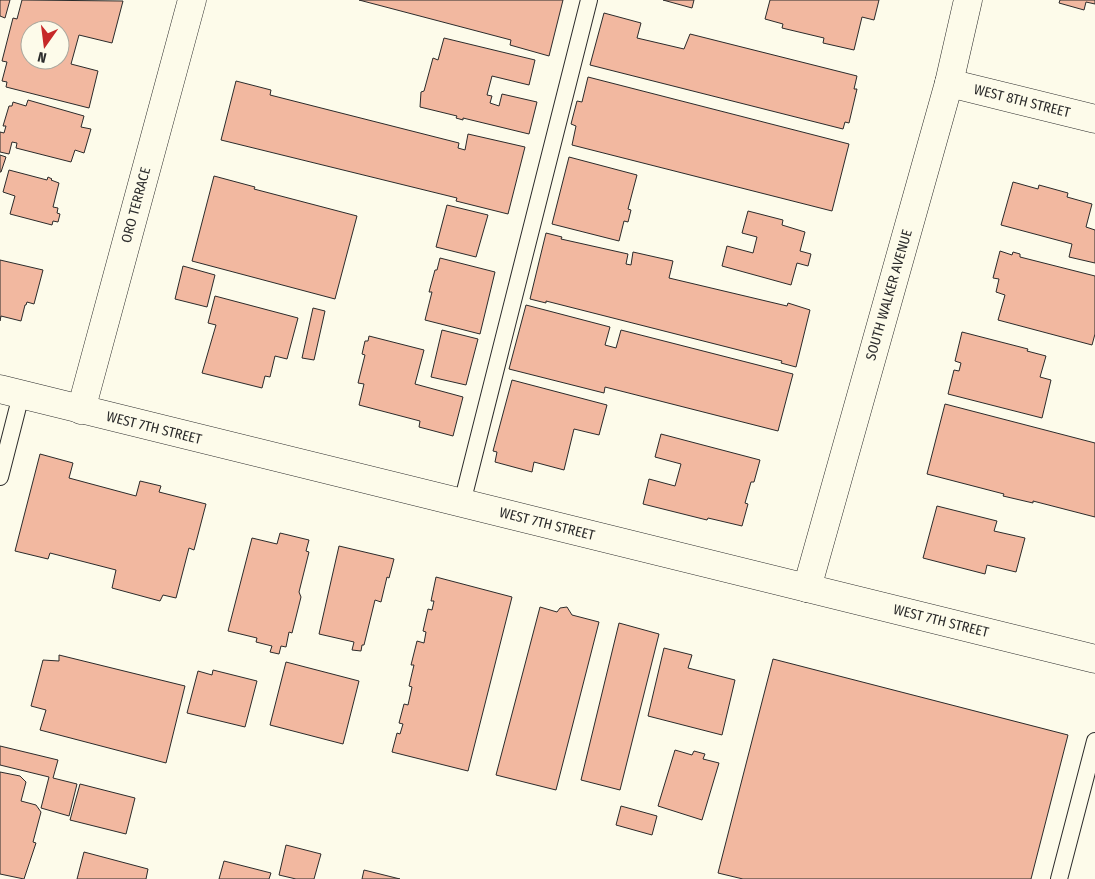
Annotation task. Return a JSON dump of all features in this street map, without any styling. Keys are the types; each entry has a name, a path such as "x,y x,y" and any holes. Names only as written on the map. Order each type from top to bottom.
{"street":[{"name":"ORO TERRACE","path":"81,410 192,0"},
{"name":"SOUTH WALKER AVENUE","path":"807,588 949,83 968,0"},
{"name":"WEST 8TH STREET","path":"949,83 1095,119"},
{"name":"WEST 7TH STREET","path":"10,392 1095,659"}],"lane":[{"path":"462,504 589,0"},
{"path":"0,477 10,392"},
{"path":"1059,879 1090,782 1095,741"}],"building":[{"path":"0,0 10,0 5,18 0,16"},
{"path":"22,0 123,1 112,43 79,35 71,64 98,71 89,108 6,87 7,82 2,81 7,62 2,61 13,18 17,19"},
{"path":"359,0 563,0 549,56 510,45 511,40"},
{"path":"663,0 694,0 692,8"},
{"path":"770,0 879,0 874,20 862,17 854,50 823,43 824,38 782,28 783,24 765,19"},
{"path":"1060,0 1095,0 1095,4 1086,2 1084,10 1059,3"},
{"path":"604,13 641,23 637,38 684,49 690,34 857,76 854,89 857,89 849,123 845,122 843,129 590,65"},
{"path":"444,38 535,60 529,85 492,76 487,95 492,96 490,103 499,106 502,94 537,102 529,134 463,118 463,120 456,118 457,116 420,107 421,92 424,91 433,58 438,60"},
{"path":"588,77 849,144 832,211 572,145 576,126 571,124 577,101 582,102"},
{"path":"236,81 271,90 270,95 459,143 458,148 465,150 468,134 525,147 508,214 456,201 457,198 221,140"},
{"path":"28,100 84,116 81,127 91,129 84,153 75,150 71,162 16,148 17,143 12,142 9,154 0,152 0,132 4,133 6,126 3,126 9,106 12,106 13,102 26,106"},
{"path":"0,155 6,157 1,172 0,172"},
{"path":"569,157 637,175 628,209 631,210 628,222 624,221 619,241 552,224"},
{"path":"9,170 47,180 48,177 59,183 53,207 58,208 57,213 60,214 58,222 53,221 52,225 10,214 15,196 3,192"},
{"path":"214,176 255,187 254,189 357,216 335,299 192,261"},
{"path":"1013,182 1038,189 1039,185 1068,193 1067,197 1092,204 1086,227 1095,230 1095,263 1069,257 1072,244 1001,225"},
{"path":"447,205 488,215 476,257 436,247"},
{"path":"748,211 783,220 782,225 805,232 800,251 811,254 808,266 797,263 791,285 722,266 727,246 753,253 757,237 742,233"},
{"path":"546,233 562,237 561,239 628,254 626,264 631,265 633,252 673,261 669,278 787,306 788,303 810,310 796,367 781,363 782,361 546,301 546,303 530,299"},
{"path":"1000,251 1012,255 1013,252 1020,254 1020,257 1095,276 1095,334 1092,345 998,320 1005,295 996,292 999,279 993,278"},
{"path":"440,258 495,272 480,334 425,320 432,292 429,292"},
{"path":"0,260 43,270 34,304 27,302 21,321 1,316 0,321"},
{"path":"183,266 215,275 207,307 175,299"},
{"path":"215,296 298,318 287,359 275,356 270,377 265,376 262,388 202,373 216,325 208,323"},
{"path":"526,305 610,327 605,345 616,348 621,330 793,374 778,431 605,387 604,393 509,369"},
{"path":"313,308 325,311 314,360 302,358"},
{"path":"442,330 478,339 466,385 431,377"},
{"path":"962,332 1028,349 1027,351 1046,356 1040,377 1051,380 1042,418 948,394 954,370 959,371 961,363 955,361"},
{"path":"369,336 424,350 415,384 463,397 453,436 419,427 420,421 359,405 364,384 358,383 365,355 362,354 365,341 368,341"},
{"path":"512,380 607,405 599,435 574,429 564,470 534,462 532,472 495,462 497,452 493,451"},
{"path":"945,404 1095,443 1095,517 1033,501 1033,503 1003,496 1004,494 927,474"},
{"path":"661,434 760,460 754,482 751,482 745,503 748,504 742,526 708,518 707,520 643,504 649,479 675,486 681,464 655,457"},
{"path":"40,454 73,463 69,478 136,496 140,481 161,486 159,492 206,504 194,550 189,548 176,598 163,595 160,601 112,588 116,570 50,553 48,559 15,551"},
{"path":"937,506 997,521 994,531 1025,538 1016,572 987,565 985,574 923,558"},
{"path":"280,533 309,540 306,551 309,552 299,592 301,597 292,633 289,632 286,647 281,646 279,654 270,652 272,646 256,642 257,638 228,631 252,538 277,544"},
{"path":"339,546 394,559 381,602 375,600 361,651 352,650 354,642 319,634"},
{"path":"436,577 512,597 468,771 392,752 397,733 400,734 403,724 399,723 404,704 408,705 412,687 409,686 414,665 411,665 417,641 424,643 426,632 423,631 428,609 432,610 434,601 431,601"},
{"path":"540,607 557,612 560,608 567,607 572,615 599,622 556,790 496,775"},
{"path":"619,623 659,634 620,790 581,780"},
{"path":"664,648 692,655 688,668 735,680 722,735 648,716"},
{"path":"59,655 185,686 166,763 40,730 46,710 31,706 43,660 59,661"},
{"path":"773,659 1068,735 1031,879 743,879 718,873"},
{"path":"286,662 359,681 343,744 270,725"},
{"path":"213,670 257,681 245,727 187,713 198,671 212,675"},
{"path":"0,746 58,760 53,778 77,784 69,816 41,808 49,777 0,765"},
{"path":"675,750 692,755 694,751 705,754 703,759 719,763 702,820 658,806"},
{"path":"0,772 20,776 26,782 21,801 36,805 41,812 33,842 36,843 24,879 0,874"},
{"path":"80,784 135,798 126,834 70,820"},
{"path":"621,806 657,816 652,835 616,825"},
{"path":"286,845 321,854 314,879 296,879 279,875"},
{"path":"84,852 148,869 146,879 77,879"},
{"path":"224,861 271,873 269,879 219,879"},
{"path":"364,870 400,879 362,879"}]}
